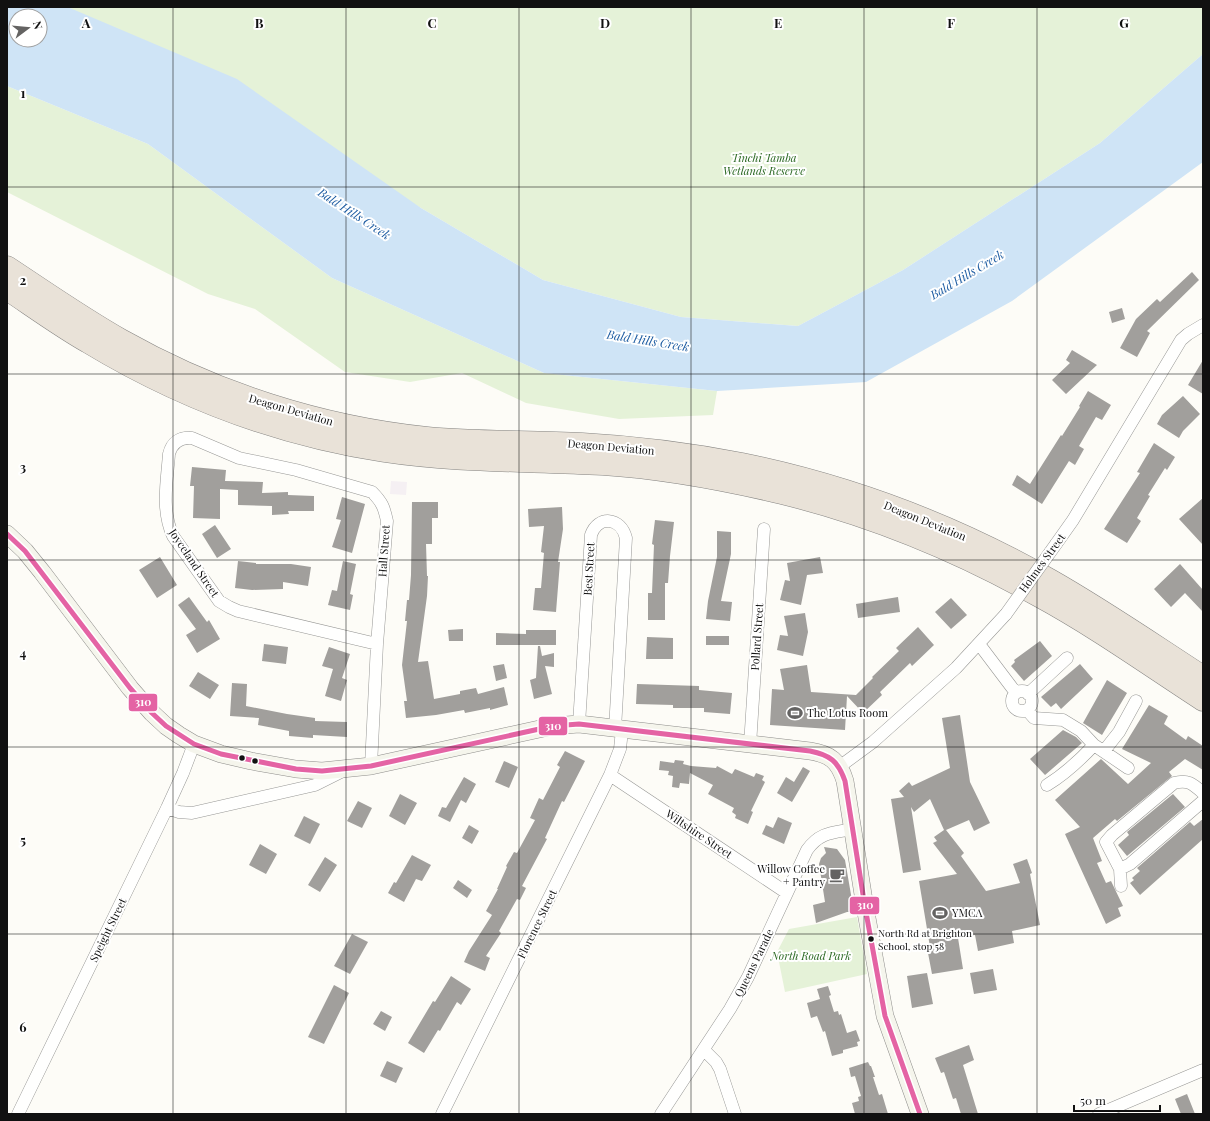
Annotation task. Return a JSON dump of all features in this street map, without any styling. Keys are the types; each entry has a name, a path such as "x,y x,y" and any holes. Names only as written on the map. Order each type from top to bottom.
{"highway":[{"name":"Deagon Deviation","path":"7,267 90,322 161,361 203,381 250,399 288,411 335,423 381,432 428,438 581,444 690,455 743,464 801,479 864,498 918,517 1010,558 1091,604 1203,677"},
{"name":"Deagon Deviation","path":"7,289 86,341 178,390 217,407 301,434 367,448 414,455 480,460 601,464 650,469 734,483 781,493 828,505 876,521 960,555 1041,597 1087,624 1203,700"}],"street":[{"name":"Holmes Street","path":"839,767 874,742 956,668 1006,614 1073,520 1182,340 1188,334 1203,325"},
{"name":"Hall Street","path":"180,439 185,437 192,438 239,458 296,470 372,492 381,500 387,521 377,644 371,766"},
{"name":"Joyceland Street","path":"180,439 171,447 169,454 166,513 168,526 173,536 219,601 238,611 377,644"},
{"name":"Best Street","path":"579,724 591,535 593,529 598,523 605,521 620,525 624,530 626,538 618,729"},
{"name":"Pollard Street","path":"750,745 764,529"},
{"path":"7,534 25,551 130,688 152,713 166,726 194,744 221,754 296,769 322,771 371,766 553,726 579,724 750,745 821,752 829,756 839,767 845,782 865,907 885,1016 920,1114"},
{"path":"979,644 1022,694"},
{"path":"1067,658 1022,694 1013,698 1013,706 1020,711 1027,710 1034,718 1063,720 1081,731 1099,748 1128,768"},
{"path":"1047,785 1060,777 1082,758 1099,748 1119,732 1136,701"},
{"name":"Florence Street","path":"442,1114 610,775 620,749 618,729"},
{"name":"Speight Street","path":"18,1114 167,808 194,744"},
{"path":"167,808 186,813 235,803 315,785 347,768"},
{"name":"Wiltshire Street","path":"610,775 787,894"},
{"path":"1121,886 1120,869 1106,842 1112,835 1174,783 1183,780 1192,783 1203,792"},
{"path":"1120,869 1130,864 1203,801"},
{"name":"Queens Parade","path":"661,1114 704,1050 748,977 807,850 812,843 824,834 852,829"},
{"path":"704,1050 716,1062 720,1069 735,1114"},
{"path":"1099,1114 1203,1070"}],"shaded area":[{"path":"391,481 407,482 406,495 390,494"}],"green space":[{"name":"Tinchi Tamba Wetlands Reserve","path":"66,7 1203,7 1203,54 1100,143 903,270 798,326 681,317 543,280 421,208"},
{"path":"7,86 148,144 332,278 544,373 717,391 713,415 619,419 526,403 462,373 410,382 345,372 255,309 208,294 7,192"},
{"name":"North Road Park","path":"857,917 867,974 785,992 777,952 789,929"}],"water":[{"name":"Bald Hills Creek","path":"7,7 70,8 237,79 421,208 543,280 681,317 798,326 903,270 1100,143 1203,54 1203,162 1012,301 866,382 717,391 544,373 332,278 148,144 7,86"}],"building":[{"path":"1192,272 1199,280 1147,331 1150,333 1137,357 1120,348 1136,319 1157,299 1160,302"},
{"path":"1122,308 1125,319 1112,323 1109,312"},
{"path":"1072,350 1097,365 1066,394 1052,380 1070,363 1066,360"},
{"path":"1203,360 1203,394 1188,385"},
{"path":"1088,391 1111,405 1102,420 1096,417 1079,446 1084,449 1075,465 1069,461 1042,504 1012,485 1017,475 1030,484 1061,435 1062,436"},
{"path":"1183,396 1200,414 1183,431 1179,438 1157,424 1162,415"},
{"path":"1154,443 1175,457 1167,470 1165,468 1148,495 1150,496 1137,518 1141,521 1127,543 1104,529 1140,473 1137,472"},
{"path":"192,467 226,470 225,481 263,482 262,493 288,492 288,495 314,496 314,511 288,511 289,514 272,515 272,506 238,505 238,490 220,489 220,519 193,518 194,486 190,486"},
{"path":"342,497 365,504 352,553 332,547 341,520 336,519"},
{"path":"1203,498 1203,545 1179,519"},
{"path":"412,502 438,502 438,518 432,518 432,544 426,544 428,576 427,596 418,662 428,661 434,699 460,694 460,691 476,688 478,694 504,687 508,705 490,710 490,708 465,713 464,710 406,718 404,701 407,701 402,665 407,621 405,621 407,600 409,600 411,575"},
{"path":"562,507 563,529 558,562 560,562 556,612 533,610 535,588 541,588 544,553 541,552 544,526 529,527 528,509"},
{"path":"655,520 674,522 668,583 665,583 665,620 648,620 648,593 652,593 654,545 652,544"},
{"path":"215,525 231,549 217,558 202,534"},
{"path":"717,531 731,532 731,554 721,601 732,602 730,621 706,619 717,557"},
{"path":"160,557 177,585 157,598 139,570"},
{"path":"820,557 823,573 807,575 801,605 780,600 785,580 790,581 787,563"},
{"path":"238,561 256,564 291,564 311,567 308,586 283,582 283,589 252,590 235,588"},
{"path":"343,561 356,564 350,594 353,595 350,610 328,605 332,590 337,591"},
{"path":"1180,564 1203,590 1203,612 1185,593 1171,607 1154,589"},
{"path":"189,597 207,622 209,620 220,639 197,653 186,635 196,629 178,605"},
{"path":"898,597 900,612 858,618 856,604"},
{"path":"951,598 967,615 951,629 935,612"},
{"path":"805,613 808,632 803,656 777,650 780,635 788,636 784,616"},
{"path":"918,627 934,645 912,666 910,663 880,692 882,695 863,713 847,696 845,730 770,725 772,689 784,690 780,669 807,665 811,692 856,695 899,651 896,648"},
{"path":"463,629 463,641 449,641 448,630"},
{"path":"526,630 556,630 556,645 496,645 496,633 526,634"},
{"path":"706,636 729,636 729,645 706,645"},
{"path":"647,637 673,638 673,659 646,659"},
{"path":"1040,641 1052,656 1024,681 1011,666 1015,662 1014,660"},
{"path":"264,644 288,647 286,664 262,661"},
{"path":"538,646 540,646 542,656 554,653 554,667 545,666 552,694 534,699 530,680 536,678"},
{"path":"329,647 350,654 342,678 347,680 341,701 325,696 333,669 322,666"},
{"path":"504,664 507,678 496,681 493,666"},
{"path":"1080,664 1093,679 1061,709 1056,703 1051,707 1041,697"},
{"path":"198,672 219,685 210,699 189,686"},
{"path":"1107,680 1127,693 1102,735 1083,723"},
{"path":"232,683 247,684 246,706 315,718 315,721 347,722 347,737 313,735 313,738 289,736 289,731 258,725 259,718 230,716"},
{"path":"637,684 699,686 699,690 732,693 730,714 704,712 704,708 673,708 673,705 636,704"},
{"path":"1149,705 1168,716 1164,724 1186,740 1188,736 1203,746 1203,770 1185,759 1169,772 1172,776 1117,821 1115,819 1093,838 1102,861 1097,863 1106,883 1111,881 1123,906 1118,908 1121,916 1106,924 1065,834 1080,827 1055,800 1101,759 1128,784 1151,763 1122,749"},
{"path":"960,715 970,782 990,823 974,831 969,820 946,830 964,853 961,856 986,891 1020,883 1013,864 1027,859 1032,873 1030,874 1040,925 1012,931 1014,943 978,951 975,935 958,938 963,969 932,974 928,953 931,953 919,881 957,874 933,843 937,841 934,837 944,830 930,799 914,812 911,807 921,870 903,873 891,799 904,797 899,791 909,782 912,786 950,768 942,718"},
{"path":"1063,730 1076,737 1082,743 1045,775 1030,759"},
{"path":"565,751 585,761 564,802 562,801 545,838 547,839 522,886 526,888 520,900 517,899 499,931 501,933 486,956 490,958 485,971 464,962 469,951 492,915 486,911 498,889 507,867 506,866 514,852 517,853 535,820 530,818 539,798 543,800 560,767 557,765"},
{"path":"675,760 684,761 683,764 691,766 716,768 717,766 732,774 735,769 754,777 756,773 764,776 762,780 765,782 751,811 753,812 748,824 735,818 736,815 732,812 734,808 708,794 713,785 690,773 689,784 680,783 679,788 672,787 673,776 668,775 669,771 659,770 660,761 674,763"},
{"path":"504,761 518,767 509,788 495,782"},
{"path":"803,767 810,771 792,802 777,793 786,777 794,782"},
{"path":"464,777 476,784 466,803 461,800 450,822 438,816 442,807 446,808"},
{"path":"400,794 417,803 405,825 389,816"},
{"path":"1173,794 1185,807 1127,856 1118,845 1129,835 1127,832"},
{"path":"358,801 372,808 362,828 347,821"},
{"path":"304,816 320,824 310,844 294,836"},
{"path":"778,817 792,823 784,844 762,834 766,825 773,828"},
{"path":"1203,819 1203,839 1140,895 1130,883 1134,880 1132,878 1140,871 1137,868 1190,822 1194,826"},
{"path":"469,825 479,831 472,844 462,838"},
{"path":"260,844 277,854 266,874 249,865"},
{"path":"824,847 837,849 845,860 854,912 847,912 816,923 813,905 825,902 819,864 821,858 826,853"},
{"path":"412,855 431,865 422,881 416,879 404,902 388,893 394,882 396,883"},
{"path":"325,857 337,865 320,892 308,885"},
{"path":"458,880 472,890 467,898 453,888"},
{"path":"352,934 368,942 350,974 334,966"},
{"path":"993,969 997,990 974,994 970,973"},
{"path":"927,973 933,1004 912,1008 907,976"},
{"path":"451,976 471,989 461,1005 457,1002 440,1031 438,1030 424,1053 408,1043 433,1001 435,1002"},
{"path":"334,985 349,993 324,1044 308,1037"},
{"path":"828,986 831,995 829,996 834,1012 838,1011 839,1015 841,1014 847,1033 856,1030 860,1041 857,1042 858,1046 843,1050 843,1053 832,1056 825,1031 823,1032 817,1016 811,1018 807,1003 820,999 817,989"},
{"path":"381,1011 392,1017 385,1031 373,1024"},
{"path":"969,1045 974,1060 963,1065 978,1114 961,1114 956,1098 953,1099 944,1072 941,1073 935,1058"},
{"path":"387,1061 403,1068 396,1083 380,1076"},
{"path":"868,1062 875,1077 873,1077 879,1095 882,1094 888,1114 855,1114 852,1103 859,1101 858,1097 861,1096 855,1076 851,1077 849,1068"},
{"path":"1187,1094 1195,1114 1181,1114 1175,1099"}],"transit line":[{"name":"310","path":"7,534 25,551 130,688 152,713 166,726 194,744 221,754 296,769 322,771 371,766 553,726 579,724 810,751 828,757 839,768 845,781 865,907 885,1016 920,1114"}],"place":[{"name":"The Lotus Room","path":"795,713"},
{"name":"Willow Coffee + Pantry","path":"837,875"},
{"name":"YMCA","path":"940,913"},
{"name":"North Rd at Brighton School, stop 58","path":"871,939"}]}
